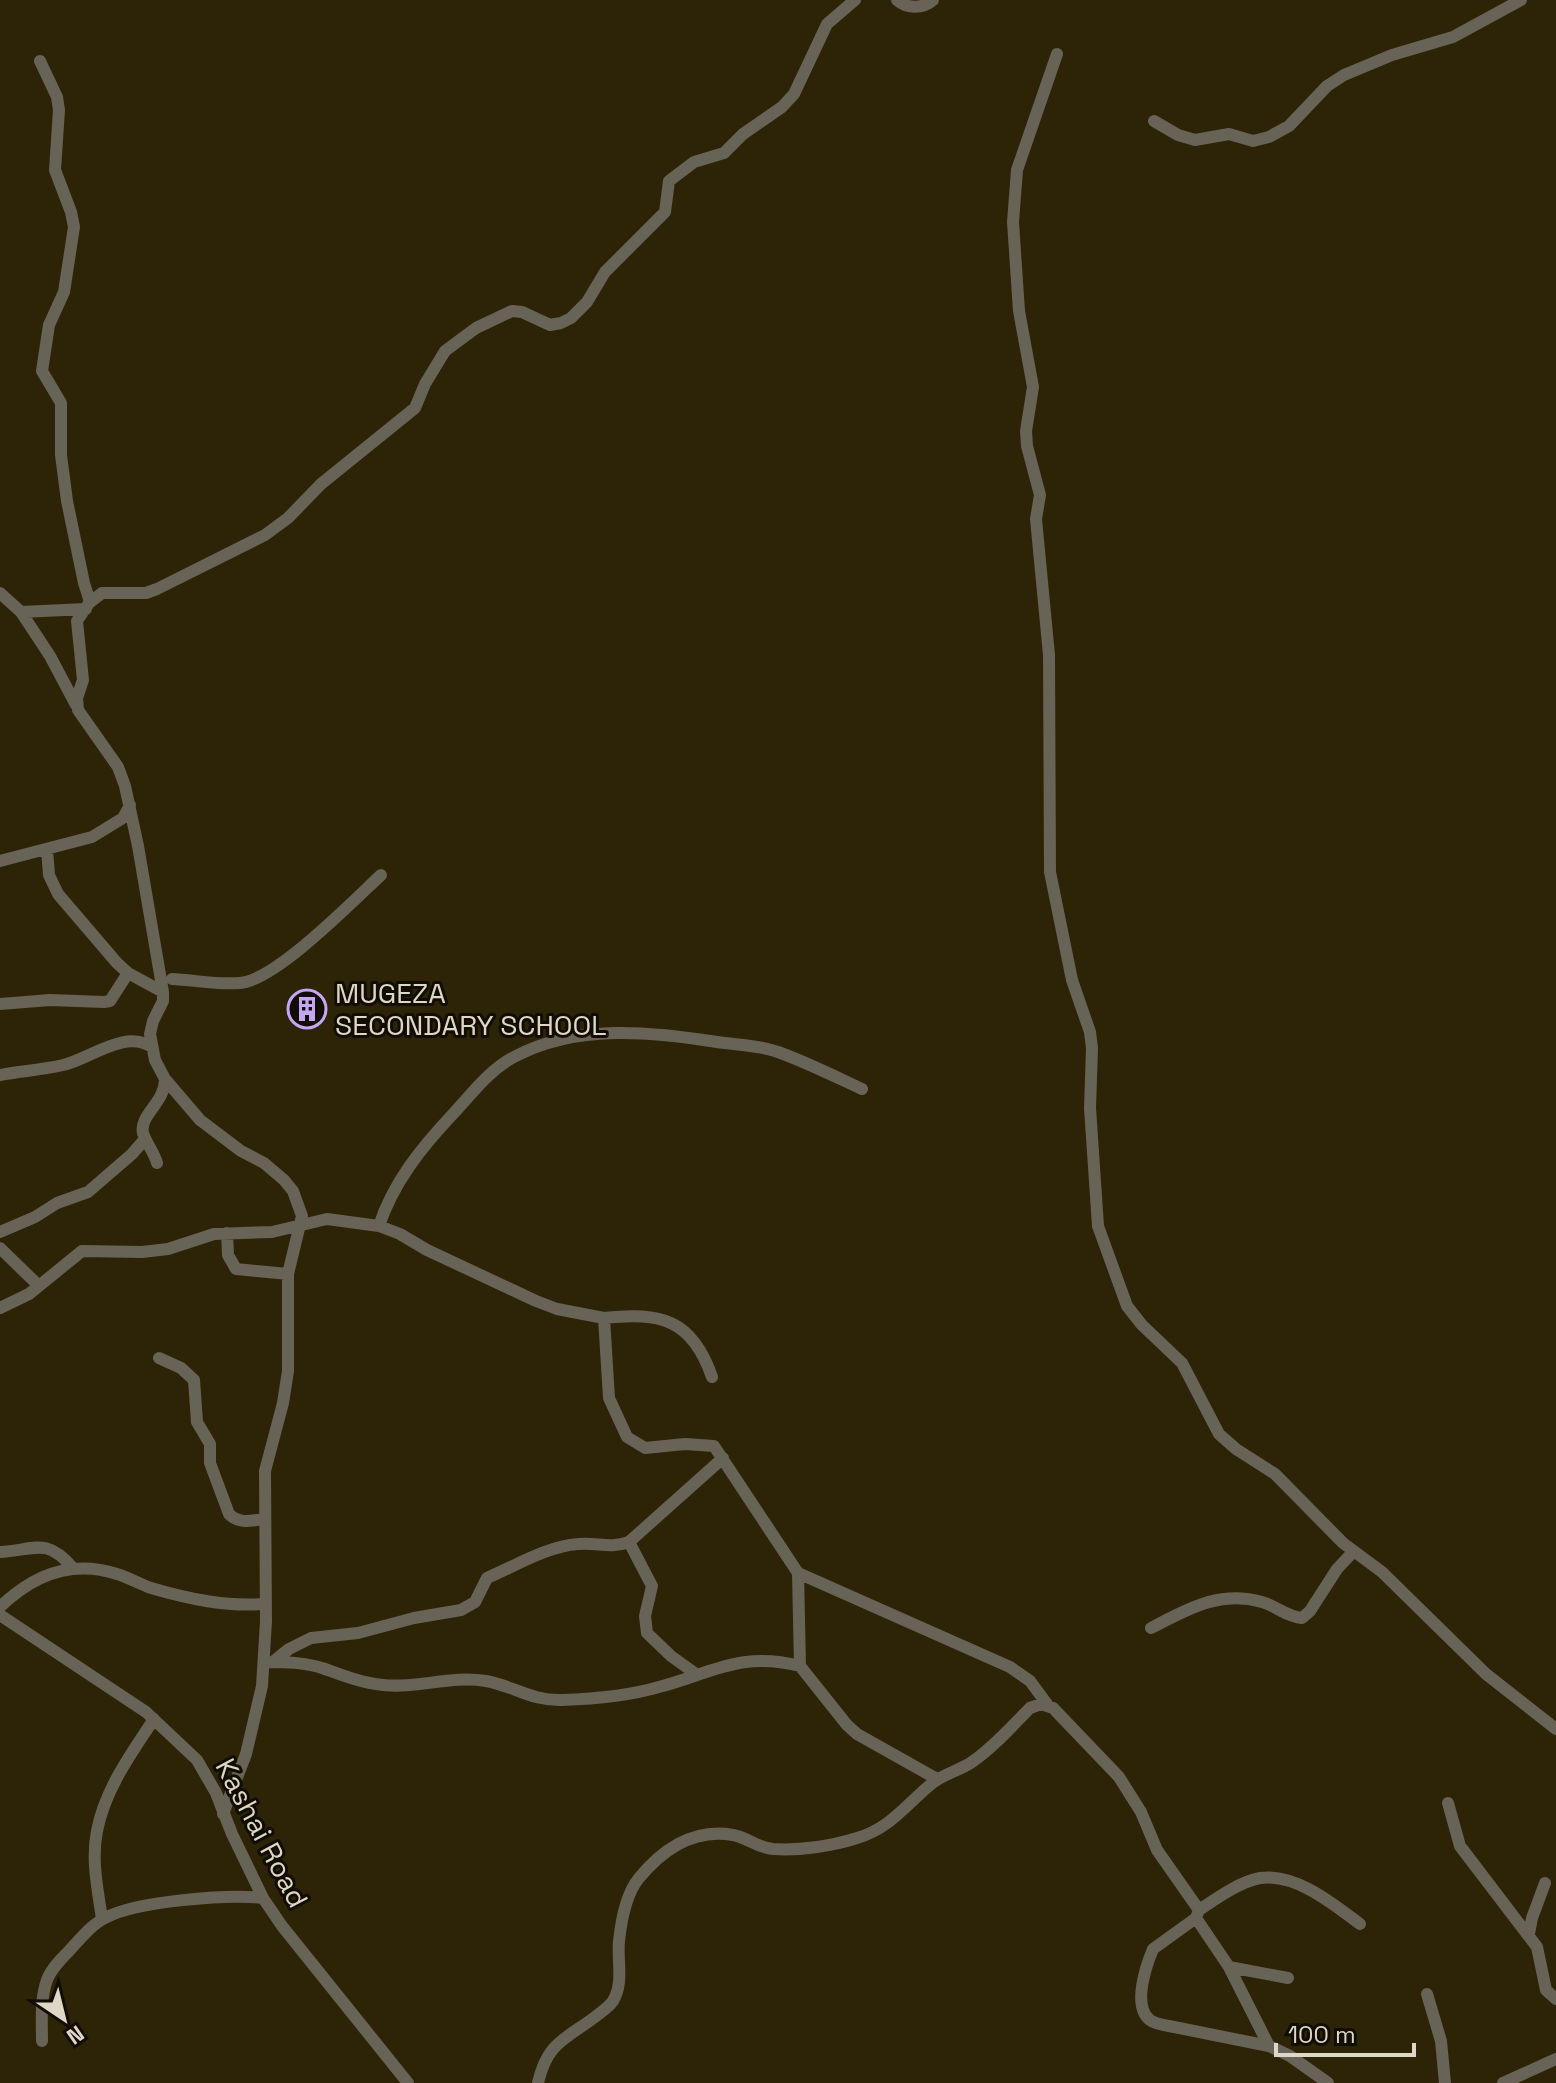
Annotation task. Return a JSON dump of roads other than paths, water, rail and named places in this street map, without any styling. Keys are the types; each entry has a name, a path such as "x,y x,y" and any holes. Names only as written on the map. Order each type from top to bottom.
{"street":[{"path":"78,710 77,698 83,680 77,621 102,593 146,593 265,535 288,518 321,484 415,408 445,351 476,328 512,311 522,312 550,325 571,318 587,302 605,272 665,212 669,181 694,162 724,153 782,107 794,94 827,24 855,0"},
{"path":"897,0 914,7 927,5 933,0"},
{"path":"1154,121 1178,135 1195,140 1229,134 1253,141 1269,137 1289,126 1327,86 1344,75 1392,55 1453,37 1521,0"},
{"path":"1057,54 1017,170 1013,222 1019,311 1033,387 1026,431 1027,446 1040,495 1036,519 1049,655 1050,872 1072,980 1090,1032 1090,1108 1098,1226 1127,1306 1182,1363 1219,1434 1275,1474 1353,1552 1402,1590 1486,1674 1556,1729"},
{"path":"40,61 57,97 55,170 74,227 64,292 49,325 42,371 61,403 61,455 67,501 88,606"},
{"path":"0,593 21,612 50,656 78,710 118,767 130,805 163,992 163,1001 150,1034 155,1060 165,1079 200,1120 284,1180 299,1206 301,1225 288,1274 288,1371 265,1471 265,1604 269,1662 246,1754 223,1814"},
{"path":"21,612 88,606"},
{"path":"0,861 102,833 123,818 130,805"},
{"path":"47,849 49,875 58,894 128,973 163,992"},
{"path":"172,979 240,983 254,980 334,921 381,875"},
{"path":"0,1004 50,1000 110,1001 128,973"},
{"path":"379,1226 396,1186 439,1129 493,1072 513,1058 548,1044 594,1033 625,1031 707,1040 775,1051 862,1089"},
{"path":"0,1075 66,1064 122,1043 144,1042 152,1047"},
{"path":"157,1163 142,1129 145,1119 162,1097 165,1079"},
{"path":"0,1232 35,1217 57,1203 88,1192 145,1139"},
{"path":"0,1308 19,1300 82,1251 168,1249 214,1234 272,1232 327,1219 379,1226 400,1234 427,1250 557,1309 604,1318 640,1314 661,1319 691,1337 703,1351 712,1377"},
{"path":"227,1233 228,1255 236,1269 288,1274"},
{"path":"0,1248 38,1285"},
{"path":"604,1318 609,1398 627,1437 645,1448 685,1444 714,1446 798,1573 800,1666 857,1734 937,1779"},
{"path":"159,1358 181,1368 194,1380 197,1422 210,1444 210,1463 229,1514 241,1522 264,1519"},
{"path":"269,1662 311,1638 358,1633 414,1618 461,1610 475,1602 487,1578 542,1554 577,1543 610,1547 629,1542 723,1458"},
{"path":"629,1542 652,1586 645,1616 647,1633 696,1674"},
{"path":"0,1552 39,1546 51,1548 72,1567"},
{"path":"1151,1628 1192,1607 1216,1598 1233,1596 1267,1603 1302,1618 1353,1552"},
{"path":"0,1607 28,1585 72,1567 89,1567 117,1574 146,1586 202,1601 234,1606 265,1604"},
{"path":"798,1573 1010,1667 1030,1681 1047,1704 1119,1777 1141,1812 1157,1850 1229,1967 1269,2046"},
{"name":"Kashai Road","path":"0,1615 95,1676 154,1719 197,1760 216,1793 263,1898 408,2083"},
{"path":"269,1662 315,1666 345,1678 381,1685 464,1678 490,1681 539,1699 560,1700 635,1693 730,1663 800,1666"},
{"path":"538,2083 548,2052 614,1999 619,1976 618,1944 627,1901 637,1880 666,1850 679,1842 731,1834 745,1838 755,1846 773,1849 808,1847 857,1838 892,1820 937,1779 983,1754 1030,1708 1047,1704"},
{"path":"102,1919 95,1858 97,1830 120,1769 154,1719"},
{"path":"1448,1803 1460,1846 1529,1934 1540,1955 1546,1990 1556,1999"},
{"path":"1328,2083 1290,2056 1269,2046 1154,2023 1146,2016 1141,2000 1153,1949 1247,1882 1272,1878 1294,1883 1360,1924"},
{"path":"1529,1934 1545,1883"},
{"path":"42,2041 42,2007 47,1979 69,1951 102,1919 166,1903 235,1895 263,1898"},
{"path":"1229,1967 1288,1978"},
{"path":"1427,1994 1441,2041 1445,2083"},
{"path":"1503,2083 1556,2059"}],"place":[{"name":"MUGEZA SECONDARY SCHOOL","path":"307,1009"}]}
